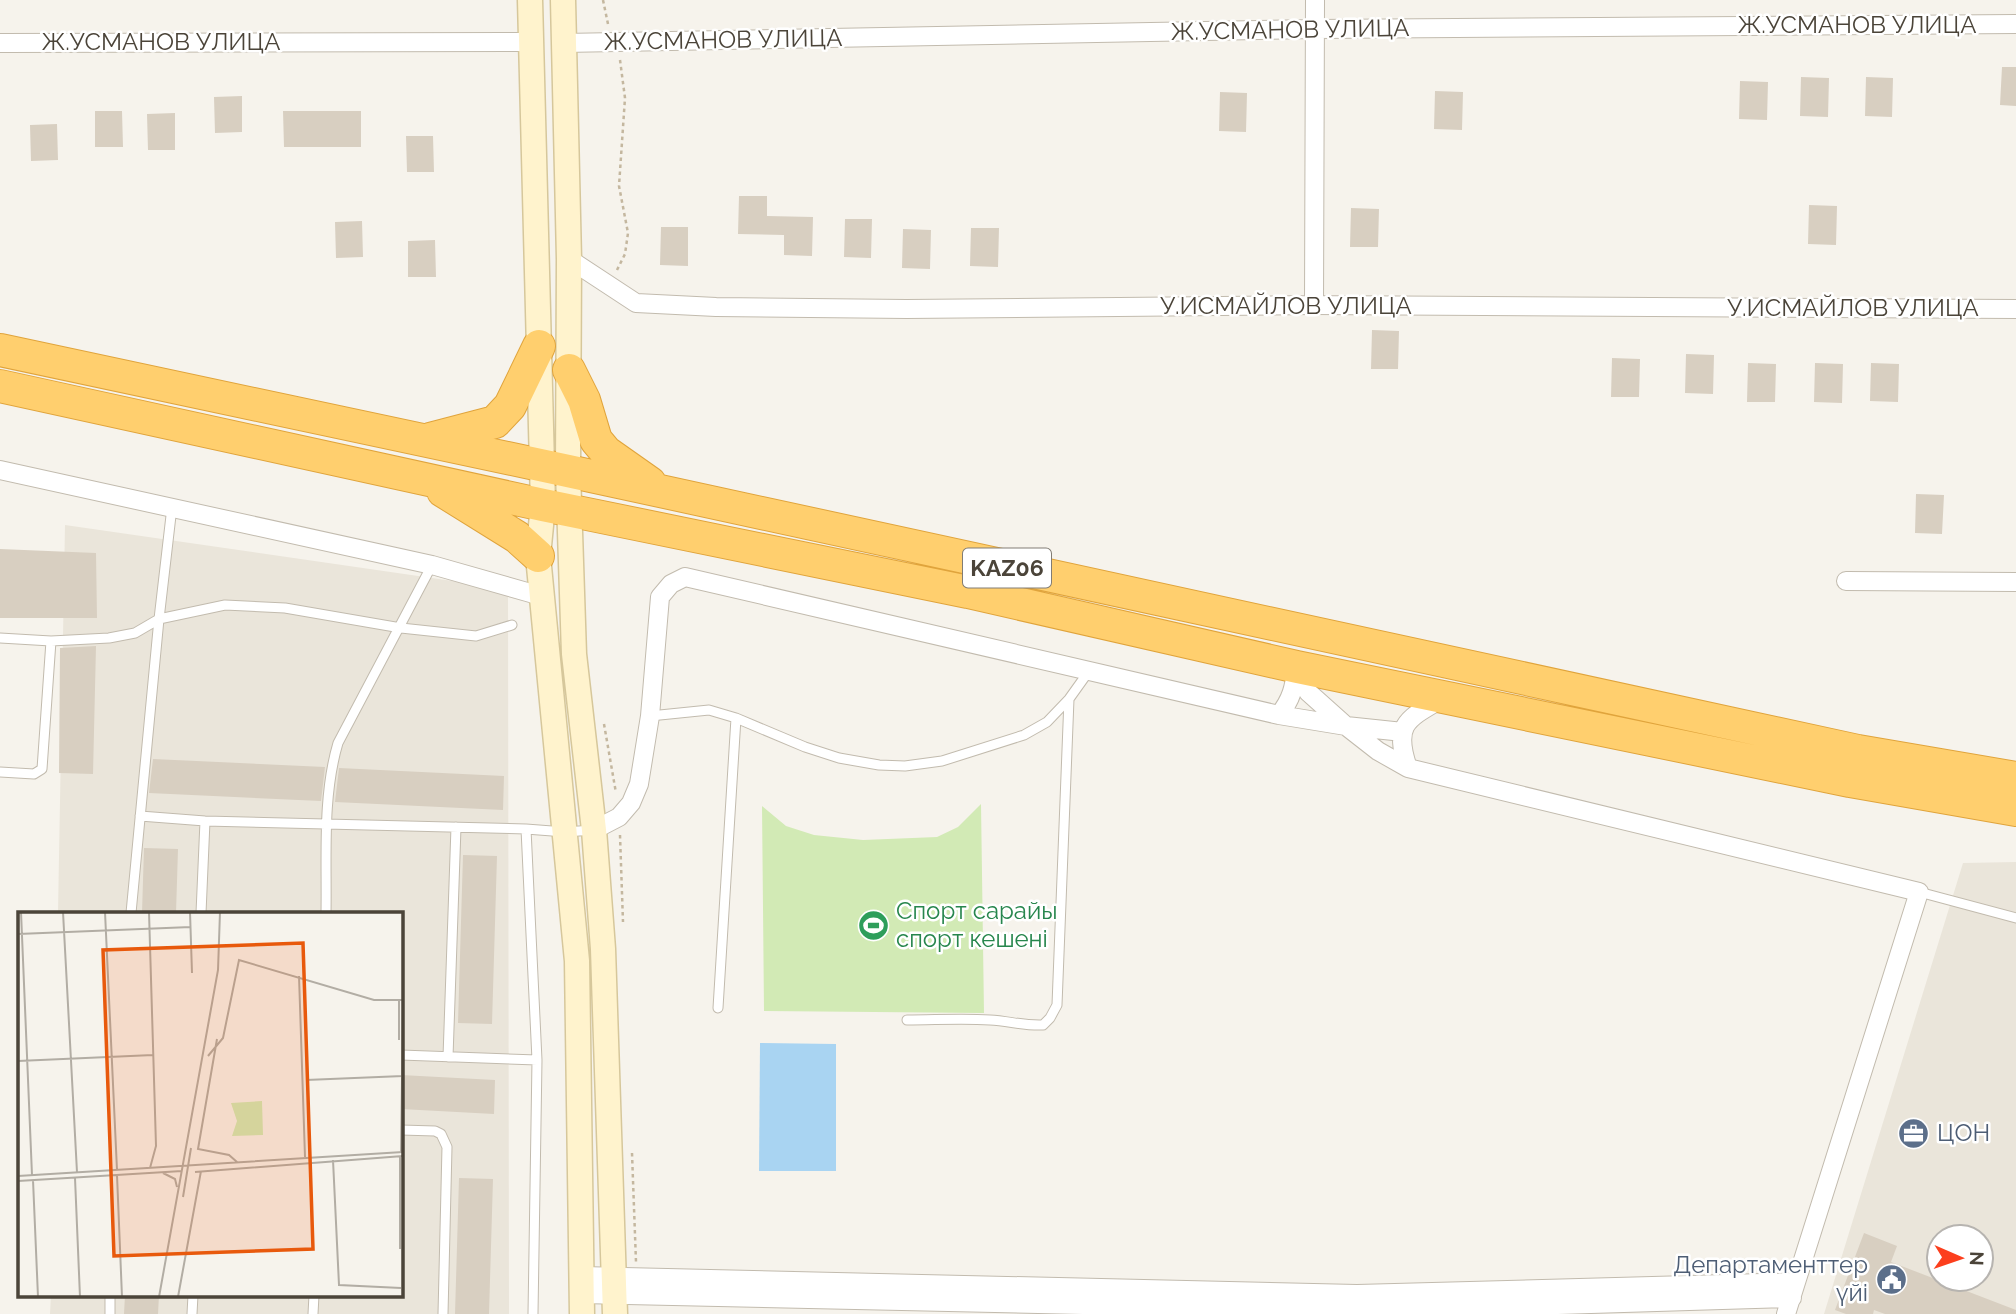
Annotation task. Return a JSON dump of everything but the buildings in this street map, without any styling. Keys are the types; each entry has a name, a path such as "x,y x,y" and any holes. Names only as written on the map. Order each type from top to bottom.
{"highway":[{"path":"423,441 495,422 510,406 539,346"},
{"name":"KАZ06","path":"0,350 1858,751 2016,778"},
{"path":"569,370 584,400 596,440 606,452 666,493"},
{"name":"KАZ06","path":"0,386 556,508 968,592 1297,667 1850,781 2016,810"},
{"path":"421,477 517,537 538,556"},
{"path":"968,592 975,561"}],"street":[{"path":"530,0 539,346 555,468 556,508 594,830 603,949 615,1295"},
{"path":"555,468 569,370 563,0"},
{"path":"1314,305 1315,0"},
{"name":"Ж.УСМАНОВ УЛИЦА","path":"564,43 1315,29 2016,24"},
{"name":"Ж.УСМАНОВ УЛИЦА","path":"0,43 531,42"},
{"name":"У.ИСМАЙЛОВ УЛИЦА","path":"569,259 636,303 716,307 907,309 1314,305 2016,309"},
{"path":"0,470 432,565 541,596"},
{"path":"556,508 538,556 577,961 581,1295 1368,1306"},
{"path":"594,830 619,817 631,803 639,784 650,716 660,597 671,584 685,577 1279,715 1403,732"},
{"path":"1846,581 2016,582"},
{"path":"615,1295 1112,1309 1791,1298 1919,892 1408,768 1378,751 1308,692 1297,667"},
{"path":"1279,715 1294,692 1297,667"},
{"path":"1408,768 1401,747 1403,732 1411,717 1444,697"}],"lane":[{"path":"131,912 172,507"},
{"path":"326,912 328,823 332,770 338,743 432,565"},
{"path":"0,638 51,641 109,638 135,633 159,619 225,605 285,608 401,628 476,636 512,625"},
{"path":"0,772 34,774 42,769 51,641"},
{"path":"650,716 709,710 839,758 879,765 905,766 942,761 1024,736 1047,722 1069,699 1089,670"},
{"path":"907,1020 986,1019 1006,1021 1023,1027 1044,1025 1051,1018 1056,1006 1069,699"},
{"path":"718,1008 736,718"},
{"path":"140,816 205,821 565,832 594,830"},
{"path":"201,912 205,821"},
{"path":"449,1057 456,827"},
{"path":"526,829 537,1060 533,1314"},
{"path":"1919,892 2016,918"},
{"path":"402,1055 537,1060"},
{"path":"402,1130 435,1131 441,1134 447,1147 443,1314"},
{"path":"110,1296 110,1314"},
{"path":"192,1296 192,1314"},
{"path":"313,1314 314,1296"}],"path":[{"path":"603,0 604,13 620,61 625,98 619,186 628,233 625,254 610,286"}],"shaded area":[{"path":"65,525 508,589 509,1314 50,1314 51,1296 402,1296 402,912 58,912"},
{"path":"2016,862 2016,1314 1824,1314 1963,863"}],"green space":[{"name":"Спорт сарайы спорт кешені","path":"981,804 984,1013 764,1011 762,806 786,826 814,835 863,840 937,837 958,827"}],"water":[{"path":"760,1043 836,1044 836,1171 759,1171"}],"place":[{"name":"Спорт сарайы спорт кешені","path":"873,925"},
{"name":"ЦОН","path":"1914,1133"},
{"name":"Департаменттер үйі","path":"1891,1279"}]}
